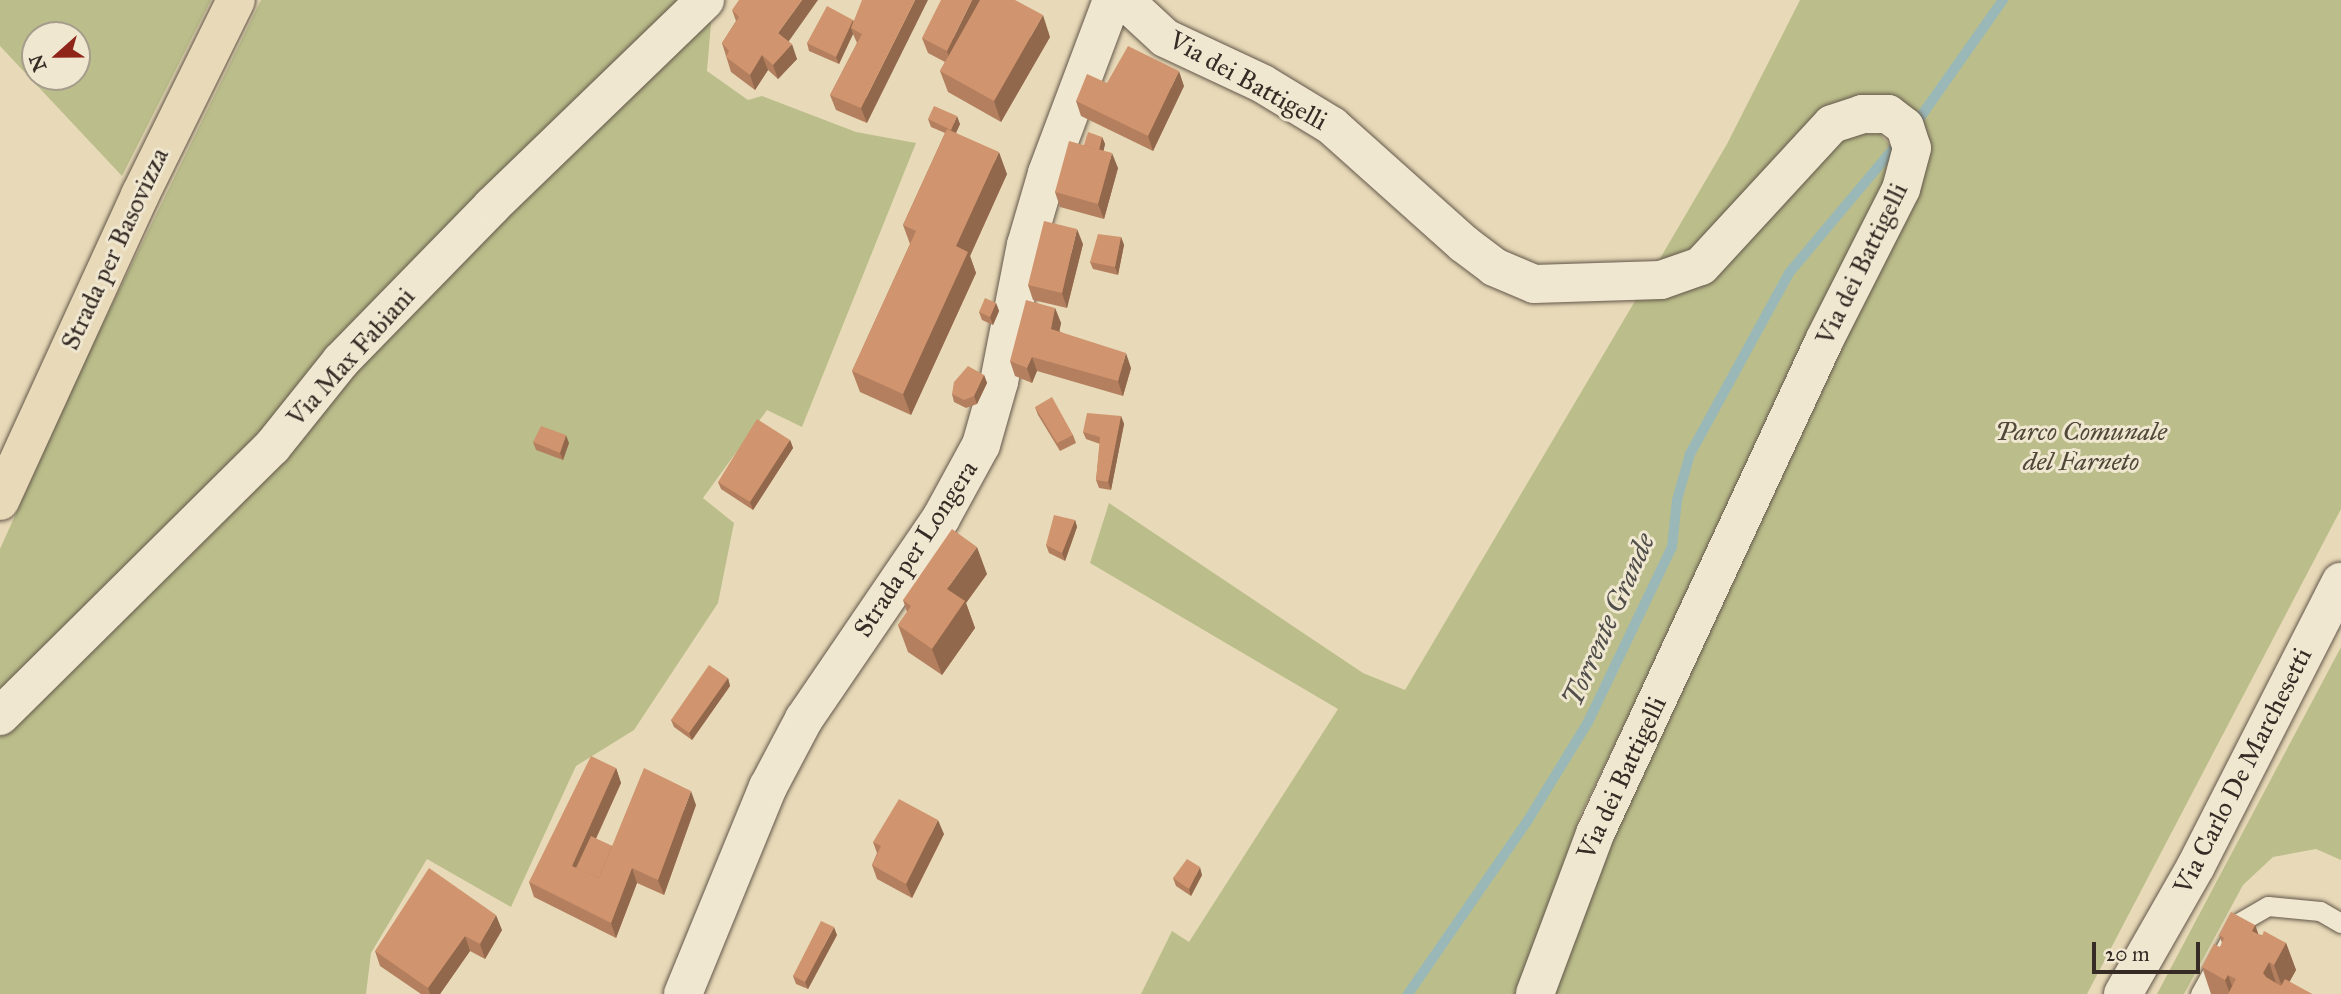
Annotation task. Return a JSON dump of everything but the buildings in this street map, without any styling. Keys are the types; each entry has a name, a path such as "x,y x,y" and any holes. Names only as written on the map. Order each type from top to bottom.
{"main road":[{"name":"Strada per Basovizza","path":"0,501 140,195 236,0"}],"street":[{"name":"Via Max Fabiani","path":"0,716 272,447 341,361 492,206 705,0"},
{"name":"Strada per Longera","path":"683,994 763,799 804,719 941,518 981,444 999,382 1029,233 1112,0"},
{"name":"Via dei Battigelli","path":"1124,0 1165,38 1263,84 1332,126 1464,244 1494,267 1534,284 1661,280 1701,266 1832,124 1862,114 1888,114 1905,127 1912,148 1901,188 1824,341 1595,834 1535,994"},
{"name":"Via Carlo De Marchesetti","path":"2123,994 2196,866 2341,582"}],"lane":[{"path":"2200,994 2240,922 2268,906 2320,911 2341,923"}],"green space":[{"path":"0,0 211,0 122,176 42,91 91,91 91,21 21,21 21,68 0,46"},
{"path":"261,0 706,0 711,23 707,71 748,100 762,96 856,132 916,143 802,427 767,410 703,498 734,523 718,603 634,730 576,766 511,907 427,859 371,953 366,994 0,994 0,549 85,360"},
{"name":"Parco Comunale del Farneto","path":"1800,0 2341,0 2341,509 2087,994 1549,994 1606,847 1918,180 1891,99 1697,246 1658,262 1727,144"},
{"path":"1847,134 1880,134 1893,149 1887,184 1581,814 1518,994 1141,994 1172,931 1189,942 1338,709 1090,563 1109,503 1363,673 1405,690 1638,296"},
{"path":"2341,647 2341,860 2316,849 2273,857 2243,885 2184,994 2157,994"}],"waterway":[{"name":"Torrente Grande","path":"1919,119 2003,0"},
{"name":"Torrente Grande","path":"1408,994 1528,820 1588,722 1672,547 1677,500 1690,454 1789,273 1893,149"}]}
